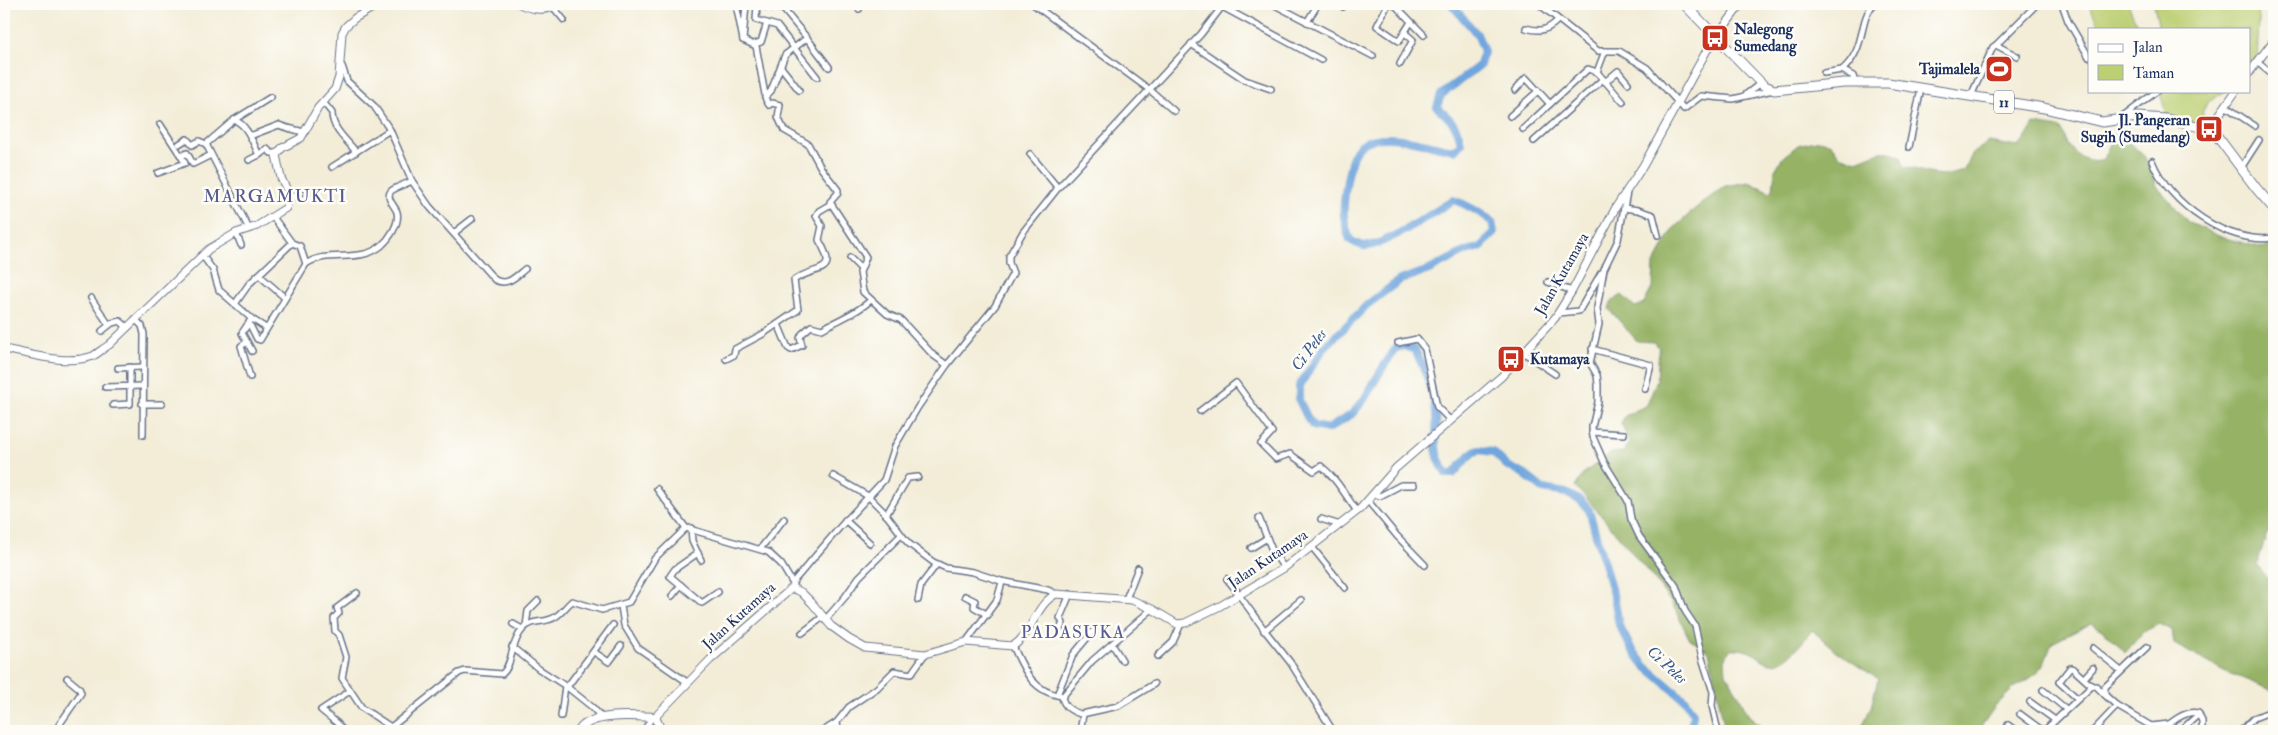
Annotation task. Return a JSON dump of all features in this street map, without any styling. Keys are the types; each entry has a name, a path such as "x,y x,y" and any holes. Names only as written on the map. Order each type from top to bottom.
{"highway":[{"path":"1684,4 1759,81 1766,87 1774,90"},
{"name":"11","path":"1774,90 1856,82 1888,83 2044,108 2102,122 2137,117 2153,117 2209,129"},
{"path":"2209,129 2217,136 2274,209"}],"main road":[{"path":"4,350 61,359 80,358 97,353 202,255 236,233 273,217 286,208 290,200 290,194 276,164 277,152 299,140 323,102 336,87 342,33 346,26 355,18 379,4"},
{"path":"520,4 529,8 547,10 555,6"},
{"name":"Jalan Kutamaya","path":"1181,624 1240,595 1284,568 1340,525 1368,501 1396,468 1502,376 1524,353 1558,313 1572,291 1628,186 1716,38 1741,4"},
{"path":"2250,72 2274,40"},
{"path":"2209,129 2235,92"},
{"name":"Jalan Kutamaya","path":"654,716 687,682 793,585 843,635 865,648 925,654 966,642 1013,646"},
{"path":"1013,646 1026,636 1047,600 1056,594 1126,599 1152,609 1169,620 1181,624"},
{"path":"579,731 586,724 602,718 654,716 661,731"}],"street":[{"path":"736,4 743,40"},
{"path":"743,40 746,4"},
{"path":"1033,4 1150,90 1174,111"},
{"path":"1273,4 1373,56"},
{"path":"1307,22 1318,4"},
{"path":"1388,4 1377,26 1398,41 1411,22"},
{"path":"1394,4 1424,35"},
{"path":"1539,4 1598,51 1619,51 1647,68 1684,109 1701,96 1724,99 1774,90"},
{"path":"1691,12 1698,4"},
{"path":"1824,72 1842,70 1848,65 1859,47 1867,11 1874,4"},
{"path":"1971,96 1988,55 1996,44 2037,4"},
{"path":"2062,4 2068,21 2088,55"},
{"path":"817,77 777,26 756,20 756,5 784,8 829,66"},
{"path":"688,528 771,553 793,585 846,520 884,480 899,438 947,365 995,306 1010,283 1013,273 1009,263 1009,256 1023,232 1058,188 1191,44 1221,5 1321,60"},
{"path":"555,6 564,20"},
{"path":"1526,28 1542,31 1550,28 1558,20"},
{"path":"743,40 752,43 761,42 767,23"},
{"path":"1400,64 1413,40 1404,33"},
{"path":"765,98 771,91 785,55 807,38"},
{"path":"752,43 765,98 769,105 772,103 780,105 778,117 784,130 808,144 821,168 838,190 838,193 830,200 831,204 866,257 860,269 861,288 887,314 901,320 933,355 947,365"},
{"path":"1191,44 1245,80 1271,89"},
{"path":"1996,44 2017,56"},
{"path":"1597,72 1605,51"},
{"path":"341,55 346,79 374,106 390,130 412,181 429,206 497,281 503,283 509,281 525,269"},
{"path":"2257,62 2274,76"},
{"path":"780,67 799,90"},
{"path":"1523,129 1588,69 1597,72 1623,102"},
{"path":"1842,70 1853,76 1856,82"},
{"path":"1534,141 1604,80 1618,71 1628,83"},
{"path":"1515,90 1526,78 1550,104"},
{"path":"1741,97 1756,87 1759,81"},
{"path":"1909,147 1921,89"},
{"path":"1510,116 1538,91"},
{"path":"2118,121 2156,92"},
{"path":"206,144 234,120 271,97"},
{"path":"323,102 332,112 332,120 336,129 356,152"},
{"path":"2226,106 2255,126"},
{"path":"234,120 241,122 260,155"},
{"path":"158,173 185,164 160,124"},
{"path":"250,136 280,125 286,129 305,133"},
{"path":"332,167 390,130"},
{"path":"179,144 187,139 192,145 199,142 206,144"},
{"path":"2241,168 2260,140"},
{"path":"206,144 249,229"},
{"path":"249,160 267,149 271,153 277,152"},
{"path":"181,156 187,153 192,164 210,155"},
{"path":"1030,154 1058,188"},
{"path":"2152,161 2163,181 2206,222 2234,234 2274,238"},
{"path":"202,255 213,270 217,288 250,321 259,340 306,264 335,257 360,256 381,246 392,232 397,220 397,211 389,198 390,192 412,181"},
{"path":"1558,313 1579,311 1616,246 1628,186"},
{"path":"290,200 300,194"},
{"path":"726,359 734,354 736,348 778,324 799,309 794,280 826,264 828,256 818,236 822,226 816,216 819,211 831,204"},
{"path":"1624,208 1653,215 1658,235"},
{"path":"273,217 292,243 300,246 306,264"},
{"path":"454,233 472,219"},
{"path":"236,233 242,245"},
{"path":"235,304 259,275 292,243"},
{"path":"850,258 860,269"},
{"path":"1606,264 1598,305 1599,324 1590,363 1598,384 1598,402 1592,432 1604,462 1628,501 1631,519 1639,536 1676,586 1685,611 1695,626 1702,658 1713,692 1712,706 1718,731"},
{"path":"259,275 284,297"},
{"path":"1548,282 1572,291"},
{"path":"91,298 109,325"},
{"path":"778,324 788,348 790,350 797,349 802,345 800,338 811,326 822,329 842,317 854,314 871,300"},
{"path":"135,319 142,326 144,334 142,366 143,435"},
{"path":"102,331 109,325 121,321 127,327"},
{"path":"250,321 266,328"},
{"path":"250,321 242,332 252,351"},
{"path":"1398,343 1417,339 1425,349 1438,407 1450,420"},
{"path":"247,342 241,346 250,377"},
{"path":"1592,349 1651,365 1646,389"},
{"path":"1524,353 1554,374"},
{"path":"118,368 142,366"},
{"path":"113,404 130,404 130,367"},
{"path":"1200,411 1236,383 1272,432 1261,444 1276,459 1290,454 1314,471 1321,466 1339,483 1345,496 1357,511"},
{"path":"105,387 143,386"},
{"path":"142,404 162,404"},
{"path":"1592,432 1624,434"},
{"path":"833,476 868,496 916,551 937,564 1002,582 1048,590 1056,594"},
{"path":"886,515 908,478 918,478"},
{"path":"1373,494 1380,496 1401,485 1414,485"},
{"path":"657,489 688,528 692,541 702,560"},
{"path":"1368,501 1397,536 1425,565"},
{"path":"1259,518 1272,550 1284,568"},
{"path":"760,549 784,519"},
{"path":"1320,519 1340,525"},
{"path":"846,520 870,543"},
{"path":"524,628 533,621 554,618 572,601 600,610 620,606 631,600 655,558 688,528"},
{"path":"802,633 825,618 845,598 859,577 901,535"},
{"path":"1251,548 1267,538"},
{"path":"1312,547 1345,588"},
{"path":"698,553 670,573 670,576 702,603 718,592"},
{"path":"918,600 921,585 937,564"},
{"path":"1126,599 1138,568"},
{"path":"1227,579 1264,631 1290,662 1333,731"},
{"path":"966,642 988,615 997,600 1002,582"},
{"path":"672,596 681,585"},
{"path":"357,594 337,608 339,614 334,618 335,631 340,635 346,655 342,676 348,690 366,712 388,729 459,673 465,671 502,674 508,666 512,647 524,628 528,611 538,600"},
{"path":"1061,633 1060,629 1063,623 1060,618 1070,594"},
{"path":"966,596 974,601 974,608 988,615"},
{"path":"1264,631 1301,600"},
{"path":"620,606 624,625 638,648 687,682"},
{"path":"1059,696 1066,694 1092,661 1152,609"},
{"path":"513,624 524,628"},
{"path":"1158,656 1173,642 1181,624"},
{"path":"560,716 566,687 613,625"},
{"path":"1059,696 1073,655 1093,631"},
{"path":"1112,644 1122,660"},
{"path":"594,652 609,662 621,646"},
{"path":"1013,646 1029,680 1059,696 1071,710 1082,714 1120,705 1154,684"},
{"path":"512,647 592,707 602,718"},
{"path":"2093,648 2103,659 2121,671"},
{"path":"2105,695 2104,688 2147,648"},
{"path":"823,731 837,722 848,706 877,688 894,671 911,674 925,654"},
{"path":"2078,699 2059,681 2071,668 2092,686 2096,686 2117,706 2151,726 2169,724"},
{"path":"2084,678 2093,668"},
{"path":"55,731 80,695 80,690 67,678"},
{"path":"2020,714 2044,731 2092,686"},
{"path":"343,731 321,711 348,690"},
{"path":"2043,690 2066,709"},
{"path":"2030,702 2055,720"},
{"path":"2093,731 2117,706"},
{"path":"2241,731 2254,718 2274,710"},
{"path":"2160,731 2185,715 2194,712 2199,714 2202,721 2202,731"},
{"path":"1080,731 1083,720 1082,714"},
{"path":"2180,731 2199,714"},
{"path":"644,731 654,716"},
{"path":"837,722 838,731"},
{"path":"2008,725 2016,731"}],"green space":[{"path":"2089,4 2128,4 2139,28 2100,28"},
{"path":"2154,4 2257,4 2259,20 2257,62 2250,72 2250,28 2159,28"},
{"path":"2159,92 2224,92 2207,103 2202,113 2207,120 2193,127 2169,121"},
{"path":"2034,124 2060,128 2073,151 2087,160 2103,159 2114,135 2129,142 2145,157 2157,186 2188,222 2221,237 2263,248 2274,246 2274,525 2266,536 2257,565 2274,586 2274,691 2224,671 2174,644 2172,630 2159,624 2143,632 2125,653 2111,637 2092,623 2052,643 2044,664 2032,677 2014,688 1994,708 1978,731 1860,731 1871,707 1878,679 1837,652 1812,630 1790,654 1777,662 1770,663 1744,650 1730,649 1725,660 1726,674 1749,716 1769,731 1725,731 1709,651 1689,638 1673,605 1654,579 1575,487 1584,473 1611,453 1624,452 1629,442 1621,423 1625,416 1647,405 1657,380 1659,347 1653,342 1637,341 1609,309 1611,302 1622,295 1635,307 1644,304 1653,285 1654,264 1673,229 1697,207 1725,186 1749,182 1770,192 1773,190 1775,170 1783,157 1798,145 1820,140 1831,144 1839,155 1856,161 1878,153 1894,153 1901,156 1904,166 1942,175 1964,170 1973,153 1989,142 2017,147 2024,141"}],"waterway":[{"name":"Ci Peles","path":"1451,4 1477,34 1484,51 1480,65 1441,95 1437,107 1456,127 1461,144 1454,150 1415,141 1385,138 1372,140 1361,145 1354,154 1347,180 1344,204 1345,224 1350,240 1363,246 1373,245 1409,228 1453,200 1488,218 1492,222 1494,232 1481,247 1466,251 1429,270 1400,280 1368,304 1324,348 1299,386 1299,400 1313,426 1328,429 1352,414 1363,401 1396,348 1404,346 1415,350 1431,388 1436,413 1436,450 1446,474 1453,474 1472,453 1479,450 1493,452 1506,465 1524,474 1543,489 1566,493 1581,501 1589,510 1615,602 1619,625 1631,648 1645,666 1685,700 1693,713 1691,731"}],"place":[{"name":"Nalegong Sumedang","path":"1715,38"},
{"name":"Tajimalela","path":"1999,69"},
{"name":"Jl. Pangeran Sugih (Sumedang)","path":"2209,129"},
{"name":"Kutamaya","path":"1511,359"}],"district":[{"name":"MARGAMUKTI","path":"275,196"},
{"name":"PADASUKA","path":"1073,632"}]}
